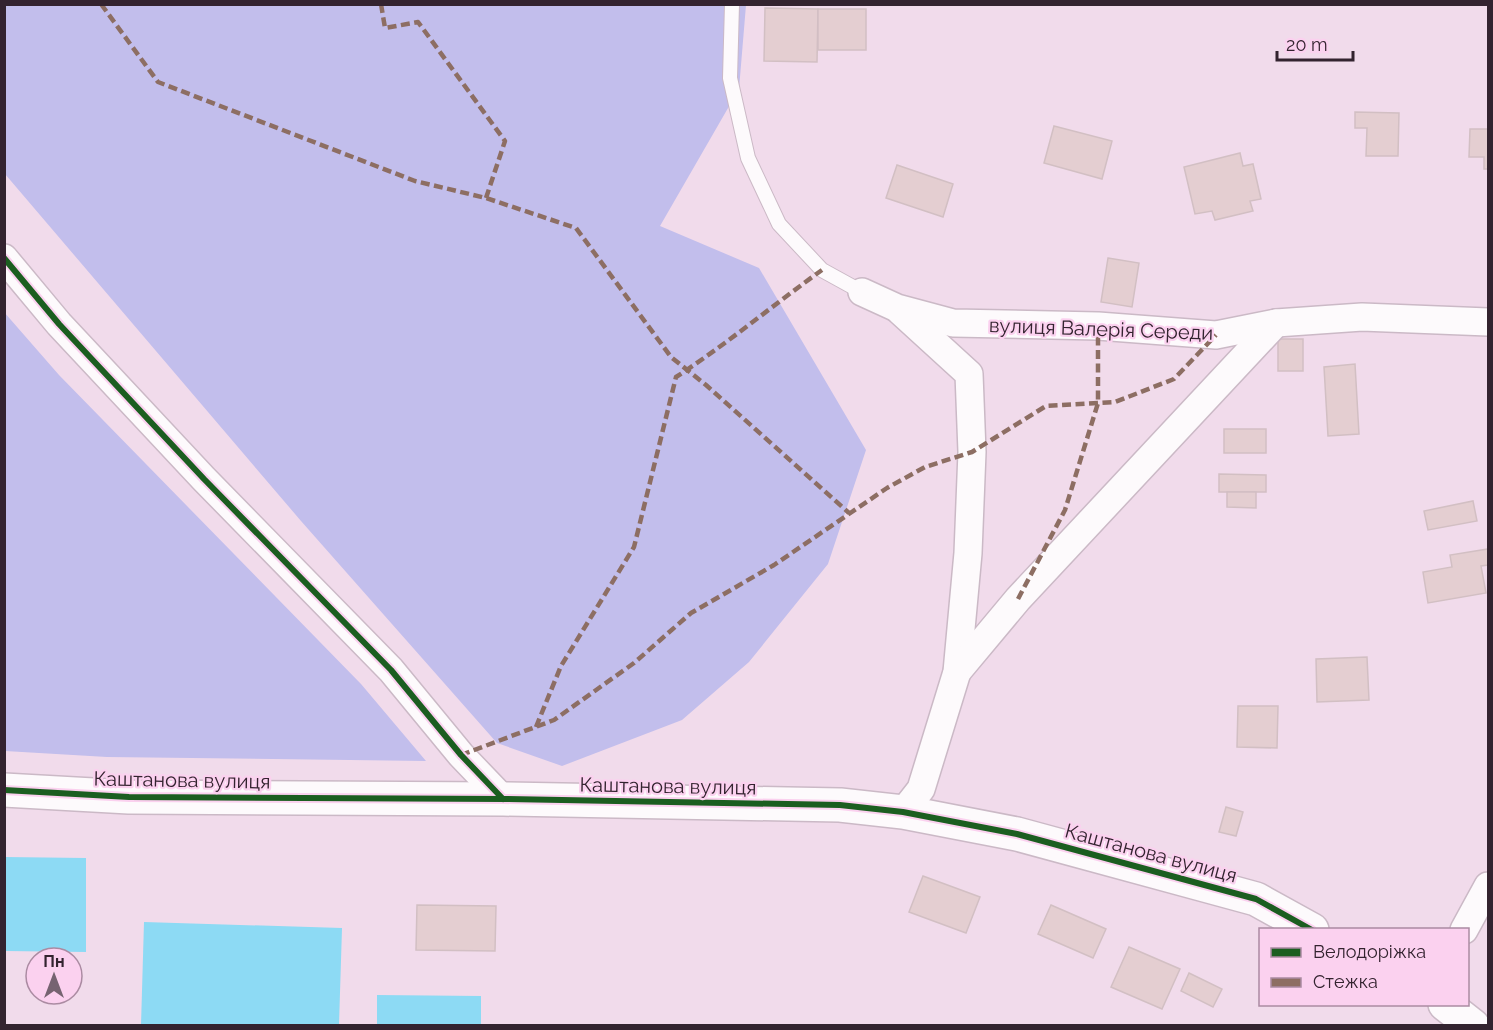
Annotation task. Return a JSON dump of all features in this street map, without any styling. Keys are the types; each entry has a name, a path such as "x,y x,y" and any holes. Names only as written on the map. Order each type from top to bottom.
{"street":[{"path":"4,258 59,324 204,479 391,670 461,755 503,799"},
{"name":"вулиця Валерія Середи","path":"862,292 897,308 953,323 1098,326 1216,335 1276,323 1362,317 1488,322"},
{"path":"897,308 969,374 972,452 968,553 957,672 921,789 903,812"},
{"path":"957,672 1018,599 1276,323"},
{"name":"Каштанова вулиця","path":"4,790 129,797 503,799 840,805 903,812 1017,834 1256,899 1308,928"},
{"path":"1465,928 1488,886"},
{"path":"1446,1006 1473,1026"}],"lane":[{"path":"732,4 730,78 748,158 779,224 822,270 862,292"}],"shaded area":[{"path":"4,5 746,5 739,89 660,226 759,268 866,450 828,564 749,662 682,720 562,766 497,743 301,521 5,174"},
{"path":"4,312 59,375 361,684 426,761 107,757 5,751"}],"water":[{"path":"5,857 86,858 86,952 84,952 84,946 24,946 24,951 5,951"},
{"path":"144,922 342,928 339,1025 141,1025"},
{"path":"377,995 481,996 481,1025 377,1025"}],"building":[{"path":"765,8 818,9 817,62 764,61"},
{"path":"818,9 866,9 866,50 818,50"},
{"path":"1355,112 1399,113 1398,156 1366,156 1367,128 1355,128"},
{"path":"1054,126 1112,141 1102,179 1044,163"},
{"path":"1470,129 1488,129 1488,169 1484,169 1484,157 1469,157"},
{"path":"1240,153 1243,166 1253,164 1261,199 1250,201 1253,211 1215,220 1212,211 1195,214 1184,167"},
{"path":"897,165 953,184 943,217 886,198"},
{"path":"1108,258 1139,263 1132,307 1101,302"},
{"path":"1278,339 1303,339 1303,371 1278,371"},
{"path":"1355,364 1359,434 1328,436 1324,367"},
{"path":"1224,429 1266,429 1266,453 1224,453"},
{"path":"1219,474 1266,475 1266,492 1219,492"},
{"path":"1227,492 1256,492 1256,508 1227,507"},
{"path":"1473,501 1477,521 1428,530 1424,511"},
{"path":"1488,549 1488,565 1481,566 1486,593 1428,603 1423,572 1452,567 1450,555"},
{"path":"1367,657 1369,700 1317,702 1316,659"},
{"path":"1238,706 1278,706 1277,748 1237,747"},
{"path":"1226,807 1243,812 1236,836 1219,832"},
{"path":"923,876 980,897 966,933 909,912"},
{"path":"417,905 496,906 495,951 416,950"},
{"path":"1051,905 1106,929 1093,958 1038,934"},
{"path":"1129,947 1180,969 1162,1009 1111,987"},
{"path":"1189,973 1222,989 1213,1007 1181,991"}],"marked path":[{"path":"101,4 158,82 415,181 486,198 576,228 671,357 706,385 849,513"},
{"path":"381,4 385,28 418,22 505,141 486,198"},
{"path":"536,727 561,666 634,547 676,377 822,270"},
{"path":"1018,599 1065,510 1098,403 1098,326"},
{"path":"461,755 554,720 634,663 691,613 774,565 887,488 925,467 972,452 1046,406 1115,402 1174,379 1216,335"}],"cycle path":[{"path":"4,258 59,324 204,479 391,670 461,755 503,799"},
{"path":"4,790 129,797 503,799 840,805 903,812 1017,834 1256,899 1308,928"}]}
